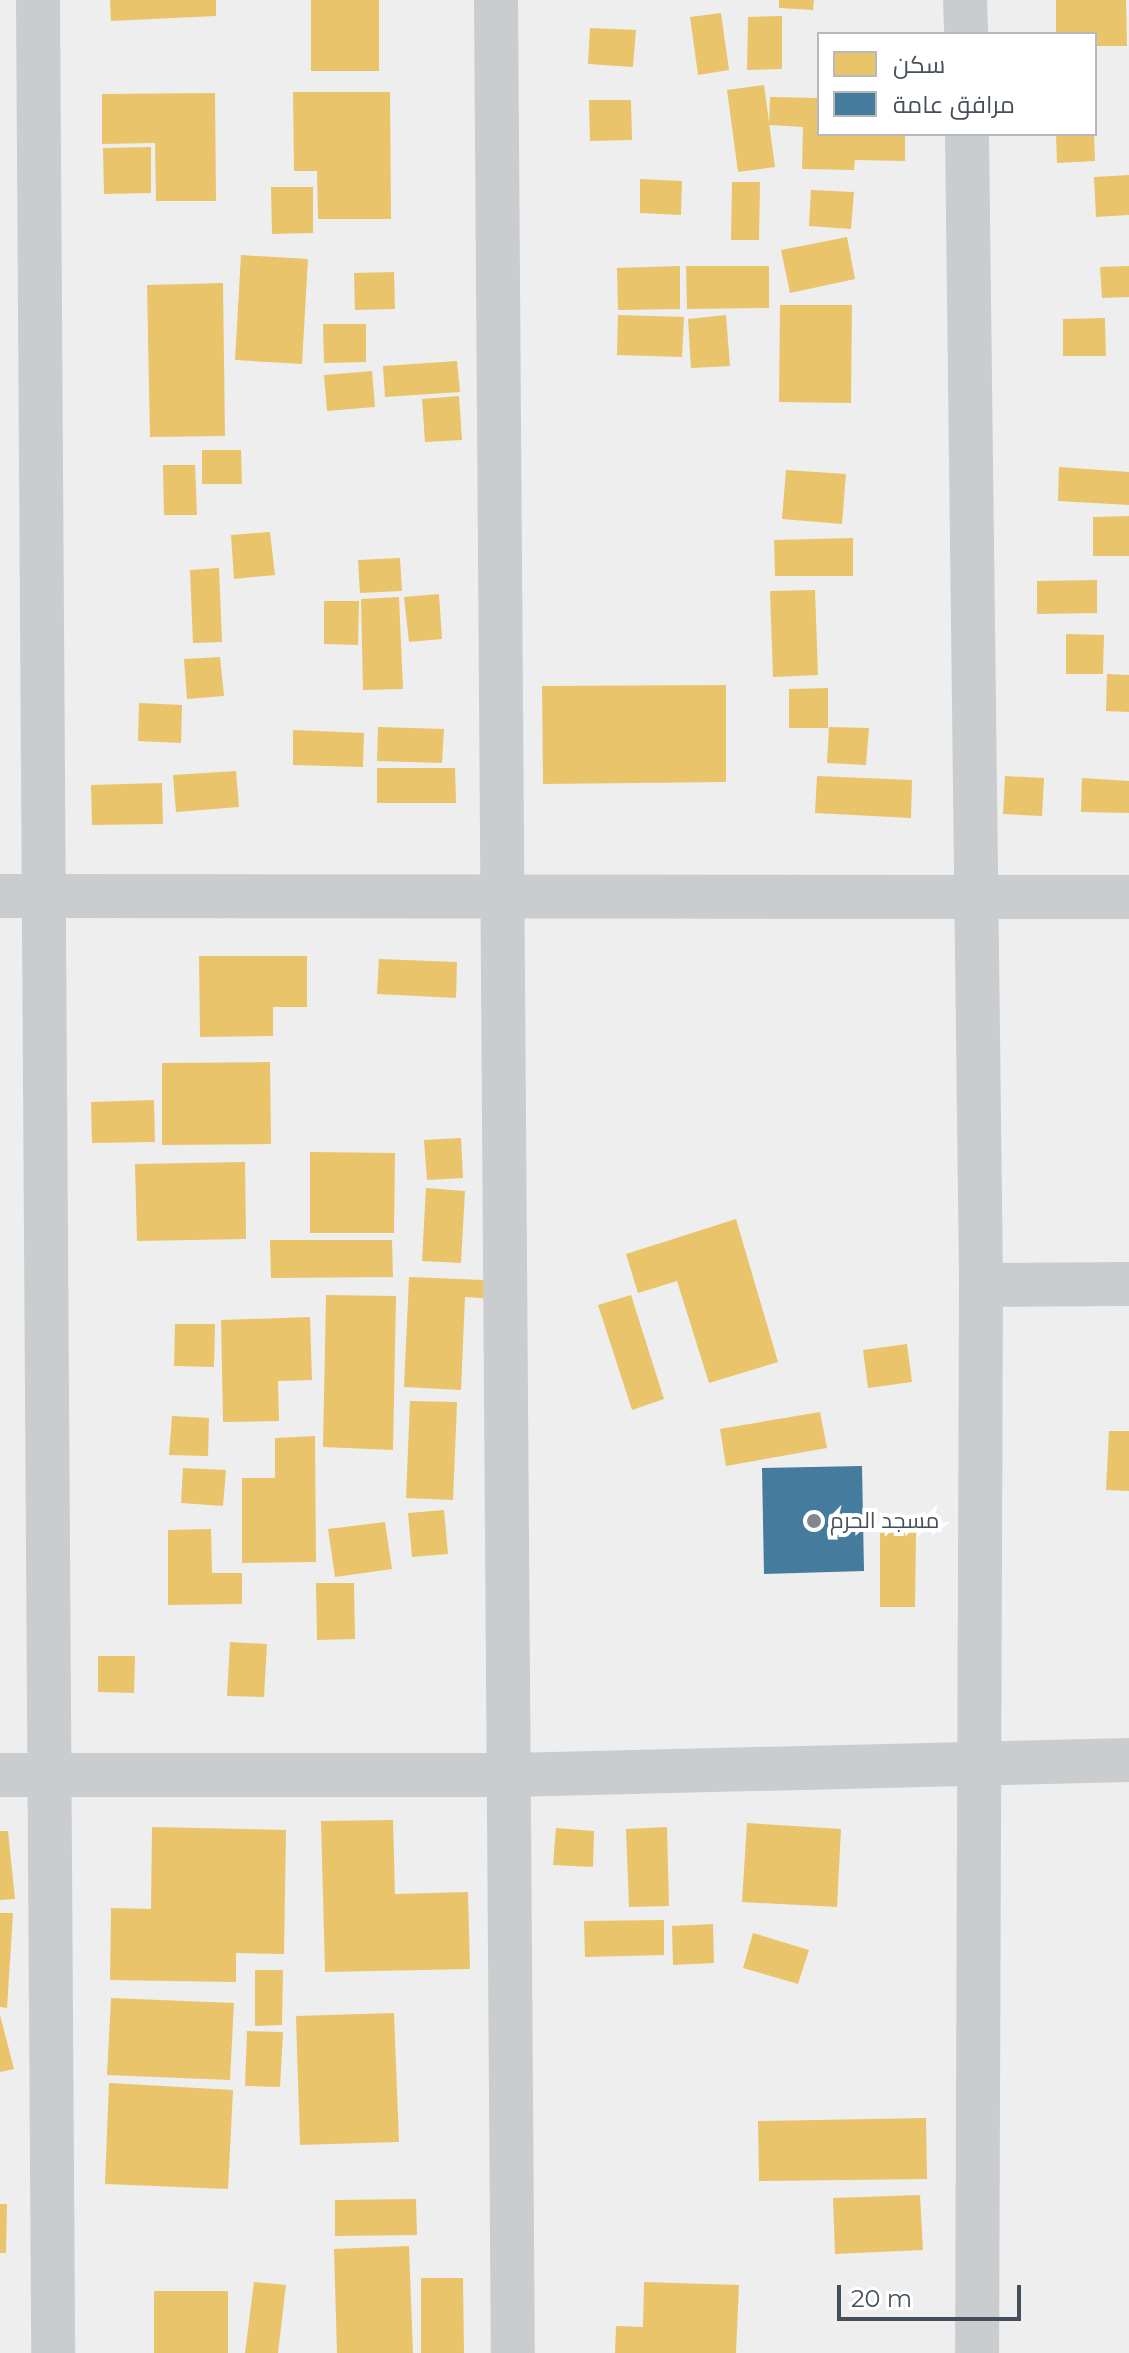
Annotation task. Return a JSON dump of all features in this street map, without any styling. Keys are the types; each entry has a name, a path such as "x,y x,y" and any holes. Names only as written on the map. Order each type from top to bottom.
{"street":[{"path":"38,0 52,1774 53,2353"},
{"path":"496,0 513,2353"},
{"path":"965,0 966,32"},
{"path":"967,136 979,899 981,1285 983,1761 977,2353"},
{"path":"0,896 1129,897"},
{"path":"981,1285 1129,1284"},
{"path":"0,1775 511,1775 983,1761 1129,1760"}],"building: سكن":[{"path":"110,0 216,0 216,16 111,21"},
{"path":"311,0 379,0 379,71 311,71"},
{"path":"779,0 814,0 813,10 779,8"},
{"path":"1056,0 1126,0 1127,46 1097,46 1097,32 1056,32"},
{"path":"721,13 729,70 698,75 690,17"},
{"path":"782,16 782,69 747,70 748,17"},
{"path":"590,28 636,30 633,67 588,64"},
{"path":"764,85 775,167 738,172 727,90"},
{"path":"293,92 390,92 391,219 318,219 317,171 294,171"},
{"path":"215,93 216,201 156,201 155,143 102,144 102,94"},
{"path":"770,97 817,98 817,136 905,136 905,161 855,160 854,170 802,169 803,127 769,125"},
{"path":"589,100 631,100 632,140 590,141"},
{"path":"1056,136 1094,136 1095,161 1057,163"},
{"path":"151,147 151,193 104,194 103,148"},
{"path":"1129,175 1129,215 1096,217 1094,177"},
{"path":"640,179 682,181 681,215 640,213"},
{"path":"732,182 760,182 759,240 731,240"},
{"path":"271,187 313,187 313,233 272,234"},
{"path":"811,190 854,192 851,229 809,226"},
{"path":"847,237 855,279 790,293 781,250"},
{"path":"241,255 308,259 302,364 235,360"},
{"path":"680,266 680,309 618,310 617,268"},
{"path":"686,266 769,266 769,308 687,309"},
{"path":"1129,266 1129,297 1102,298 1100,267"},
{"path":"394,272 395,309 355,310 354,273"},
{"path":"223,283 225,436 150,437 147,285"},
{"path":"780,305 852,305 851,403 779,402"},
{"path":"618,315 684,317 682,357 617,355"},
{"path":"726,315 730,366 691,368 688,319"},
{"path":"1105,318 1106,356 1063,356 1063,319"},
{"path":"323,324 366,324 366,362 324,363"},
{"path":"457,361 460,392 385,397 383,366"},
{"path":"372,371 375,407 327,411 324,375"},
{"path":"459,396 462,440 425,442 422,399"},
{"path":"202,450 241,450 242,484 202,484"},
{"path":"163,465 195,465 197,515 164,515"},
{"path":"1059,467 1129,472 1129,505 1058,501"},
{"path":"786,470 846,474 842,524 782,519"},
{"path":"1129,516 1129,556 1093,556 1093,517"},
{"path":"270,532 275,575 234,579 231,535"},
{"path":"853,538 853,576 775,576 774,540"},
{"path":"400,558 402,591 360,593 358,560"},
{"path":"219,568 222,642 193,643 190,570"},
{"path":"1097,580 1097,613 1037,614 1037,581"},
{"path":"815,590 818,675 773,677 770,591"},
{"path":"439,594 442,639 409,642 404,597"},
{"path":"399,597 403,689 363,690 361,599"},
{"path":"324,601 359,601 358,645 324,644"},
{"path":"1066,634 1104,635 1103,674 1066,674"},
{"path":"220,657 224,696 187,699 184,659"},
{"path":"1107,674 1129,675 1129,712 1106,711"},
{"path":"726,685 726,782 543,784 542,686"},
{"path":"828,688 828,728 789,728 789,689"},
{"path":"139,703 182,705 181,743 138,741"},
{"path":"378,727 444,729 442,763 377,761"},
{"path":"829,727 869,728 866,765 827,763"},
{"path":"293,730 364,733 363,767 293,765"},
{"path":"377,768 455,768 456,803 377,803"},
{"path":"236,771 239,807 176,812 173,775"},
{"path":"817,776 912,780 911,818 815,813"},
{"path":"1005,776 1044,778 1042,816 1003,814"},
{"path":"1082,778 1129,781 1129,813 1081,812"},
{"path":"162,783 163,824 92,825 91,785"},
{"path":"199,956 307,956 307,1007 273,1007 273,1036 200,1037"},
{"path":"379,959 457,962 456,998 377,994"},
{"path":"270,1062 271,1144 162,1145 162,1063"},
{"path":"154,1100 155,1142 92,1143 91,1102"},
{"path":"461,1138 463,1178 427,1180 424,1140"},
{"path":"310,1152 395,1153 394,1233 310,1233"},
{"path":"245,1162 246,1239 137,1241 135,1164"},
{"path":"426,1188 465,1191 461,1263 422,1261"},
{"path":"736,1219 778,1362 709,1383 677,1281 638,1293 626,1254"},
{"path":"270,1240 392,1240 393,1277 271,1278"},
{"path":"409,1277 509,1281 509,1300 465,1297 461,1390 404,1387"},
{"path":"326,1295 396,1296 393,1450 323,1447"},
{"path":"631,1295 664,1399 632,1410 598,1305"},
{"path":"310,1317 312,1380 278,1381 279,1421 223,1422 221,1320"},
{"path":"175,1324 215,1324 214,1367 174,1366"},
{"path":"907,1344 912,1382 868,1388 863,1350"},
{"path":"410,1401 457,1402 453,1500 406,1498"},
{"path":"820,1412 827,1448 726,1466 720,1429"},
{"path":"172,1416 209,1418 208,1456 169,1455"},
{"path":"1109,1431 1129,1431 1129,1491 1106,1490"},
{"path":"315,1436 316,1562 242,1563 242,1478 275,1478 275,1438"},
{"path":"183,1468 226,1470 223,1506 181,1503"},
{"path":"444,1510 448,1554 412,1557 408,1513"},
{"path":"385,1522 392,1569 335,1577 328,1529"},
{"path":"211,1529 212,1573 242,1573 242,1604 168,1605 168,1530"},
{"path":"880,1533 916,1533 915,1607 880,1607"},
{"path":"316,1583 354,1583 355,1639 317,1640"},
{"path":"230,1642 267,1644 264,1697 227,1696"},
{"path":"98,1656 135,1656 134,1693 98,1692"},
{"path":"393,1820 395,1894 468,1892 470,1969 325,1972 321,1821"},
{"path":"747,1823 841,1829 837,1907 742,1902"},
{"path":"152,1827 286,1830 284,1954 236,1953 236,1982 110,1980 111,1908 151,1909"},
{"path":"667,1827 669,1906 629,1907 626,1829"},
{"path":"556,1828 594,1831 593,1867 553,1865"},
{"path":"0,1831 8,1831 15,1899 0,1900"},
{"path":"0,1913 13,1913 7,2008 0,2007"},
{"path":"664,1920 664,1955 585,1957 584,1921"},
{"path":"713,1924 714,1963 673,1965 672,1926"},
{"path":"753,1933 809,1950 798,1984 743,1968"},
{"path":"255,1970 283,1970 282,2025 255,2026"},
{"path":"111,1998 234,2003 230,2080 107,2075"},
{"path":"394,2013 399,2142 300,2145 296,2016"},
{"path":"0,2015 14,2069 0,2072"},
{"path":"247,2031 283,2032 280,2087 245,2086"},
{"path":"109,2083 233,2090 228,2189 105,2184"},
{"path":"926,2118 927,2179 759,2181 758,2121"},
{"path":"920,2195 923,2250 835,2254 833,2198"},
{"path":"416,2199 417,2235 335,2236 335,2200"},
{"path":"0,2204 7,2204 6,2253 0,2253"},
{"path":"409,2246 413,2353 337,2353 334,2249"},
{"path":"421,2278 463,2278 464,2353 421,2353"},
{"path":"254,2282 286,2285 278,2353 245,2353"},
{"path":"644,2282 739,2285 736,2353 615,2353 616,2326 643,2327"},
{"path":"154,2291 228,2291 228,2353 154,2353"}],"building: مرافق عامة":[{"path":"862,1466 864,1571 764,1574 762,1468"}],"place":[{"name":"مسجد الحرم","path":"814,1521"}]}
